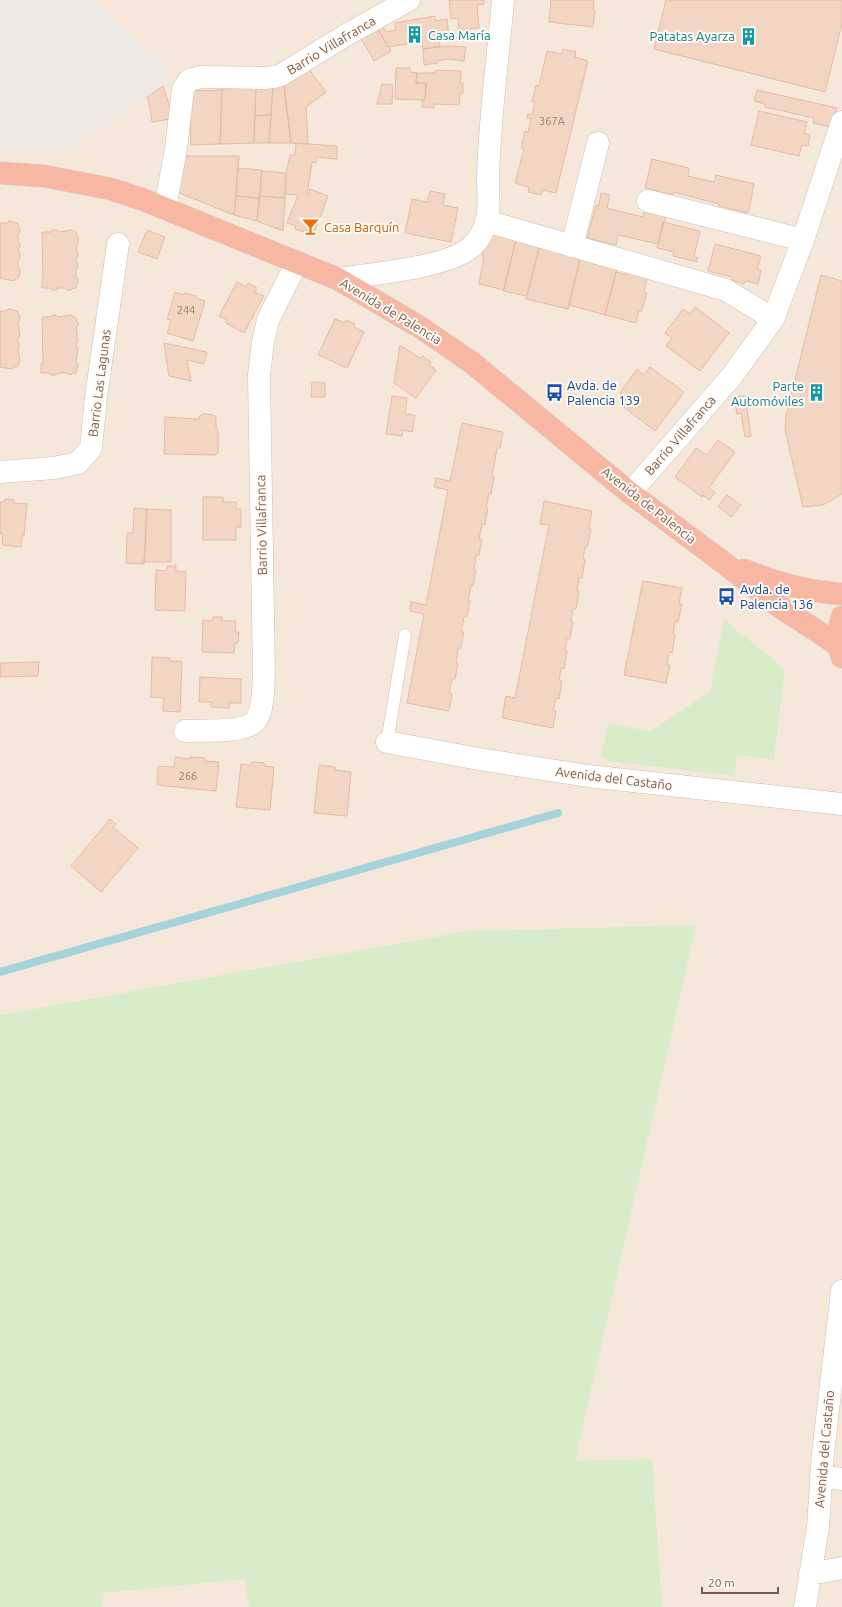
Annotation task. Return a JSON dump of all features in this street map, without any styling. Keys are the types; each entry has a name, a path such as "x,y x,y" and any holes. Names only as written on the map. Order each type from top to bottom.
{"highway":[{"name":"Avenida de Palencia","path":"0,173 44,176 72,180 111,189 165,208 338,279 418,326 471,362 630,493 724,563"},
{"path":"724,563 775,582 828,593 842,594"},
{"path":"724,563 777,605 840,651"},
{"path":"840,651 838,631 842,617"}],"street":[{"name":"Barrio Villafranca","path":"165,208 176,149 183,89 188,80 201,77 265,78 281,75 346,35 409,0"},
{"path":"338,279 404,269 434,263 457,256 470,248 482,235 490,203 488,183 490,138 503,0"},
{"name":"Barrio Villafranca","path":"630,493 732,376 773,319 803,240 842,122"},
{"path":"572,246 598,143"},
{"path":"648,201 803,240"},
{"path":"486,221 726,290 773,319"},
{"name":"Barrio Las Lagunas","path":"0,472 54,468 78,463 91,448 96,396 118,244"},
{"name":"Barrio Villafranca","path":"185,731 240,728 250,725 257,719 261,708 264,674 259,375 263,342 268,320 297,262"},
{"name":"Avenida del Castaño","path":"387,742 479,759 588,776 842,804"},
{"name":"Avenida del Castaño","path":"806,1607 818,1527 821,1476 842,1291"},
{"path":"821,1476 842,1479"},
{"path":"810,1574 842,1568"}],"lane":[{"path":"387,742 405,635"}],"shaded area":[{"path":"0,0 842,0 842,1607 0,1607"},
{"path":"0,0 96,0 111,17 170,66 167,78 168,83 63,153 0,150"}],"green space":[{"path":"724,620 785,669 774,760 737,755 734,776 608,761 601,756 608,724 651,731 710,692"},
{"path":"696,925 575,1461 652,1459 662,1607 249,1607 245,1579 103,1593 101,1607 0,1607 0,1015 468,931"}],"building":[{"path":"449,0 484,0 484,4 477,5 479,28 459,30 458,18 451,19"},
{"path":"551,0 594,0 593,10 595,10 593,27 549,22"},
{"name":"Patatas Ayarza","path":"666,0 842,0 842,23 825,92 654,49"},
{"name":"Casa María","path":"435,16 436,21 447,19 449,37 439,39 440,46 423,49 422,42 388,47 376,26 381,23 386,32 396,30 395,23"},
{"path":"376,26 391,51 374,61 359,35"},
{"path":"447,46 466,47 464,61 448,59 437,61 437,63 424,65 423,49"},
{"path":"563,49 576,52 575,57 588,61 556,193 542,190 541,195 528,192 529,187 515,183 524,149 521,148 525,131 528,132 531,119 527,118 528,114 532,115 535,102 532,101 536,85 539,86 547,51 561,54"},
{"path":"308,68 326,92 306,107 308,144 291,143 284,86"},
{"path":"396,68 410,68 410,72 417,73 416,83 426,83 425,100 395,99"},
{"path":"436,70 461,71 460,83 463,83 463,93 460,93 459,105 434,104 434,108 422,107 422,100 425,100 426,83 416,83 417,73 435,73"},
{"path":"382,84 393,85 392,104 377,104"},
{"path":"163,86 169,104 171,119 152,122 147,97"},
{"path":"256,86 273,86 271,115 255,116"},
{"path":"273,86 284,86 291,143 269,143"},
{"path":"256,88 254,143 220,144 222,89"},
{"path":"222,90 220,144 191,145 190,91"},
{"path":"757,90 837,108 831,127 813,123 814,118 765,107 765,104 754,101"},
{"path":"759,111 807,122 804,133 810,135 808,146 802,145 799,156 751,145"},
{"path":"271,115 269,143 254,143 255,116"},
{"path":"296,143 337,146 337,159 316,157 316,163 312,162 307,195 308,196 310,189 328,196 314,233 295,229 296,226 287,223 298,195 285,194 286,173 290,155 295,155"},
{"path":"186,156 239,156 234,215 177,192"},
{"path":"652,159 689,168 688,176 714,182 716,175 754,184 749,210 747,213 673,192 673,195 645,188"},
{"path":"238,168 262,170 259,198 236,196"},
{"path":"262,171 286,173 285,198 260,196"},
{"path":"430,191 445,194 443,205 458,208 451,242 405,233 412,199 427,202"},
{"path":"601,193 610,195 607,208 643,217 645,210 666,215 658,244 618,235 616,245 587,238 596,205 599,206"},
{"path":"236,196 259,198 257,221 234,215"},
{"path":"260,196 285,198 283,231 257,221"},
{"path":"9,221 18,223 20,232 18,234 20,247 18,249 20,258 18,260 18,268 20,269 20,274 18,278 13,281 0,278 0,223 7,223"},
{"path":"663,222 700,231 694,257 698,258 697,262 673,256 674,252 657,248"},
{"path":"52,230 57,230 58,232 72,230 76,232 77,236 79,237 76,251 78,252 78,257 76,258 78,268 76,269 76,277 78,279 78,283 76,288 71,290 67,290 65,288 52,290 50,288 42,288 42,232 51,232"},
{"path":"147,230 165,237 157,259 138,252"},
{"path":"489,233 516,240 504,290 479,284 484,257 482,256"},
{"path":"516,240 540,246 527,296 503,291"},
{"path":"715,244 761,256 757,269 761,270 758,284 745,281 744,284 732,280 732,277 708,271"},
{"path":"539,248 566,254 581,255 568,309 526,299"},
{"path":"581,255 618,265 605,315 569,305"},
{"path":"629,268 648,274 644,292 647,293 641,312 639,311 636,323 605,315 616,272 628,275"},
{"name":"Parte Automóviles","path":"821,275 842,281 842,494 823,505 803,507 785,430 786,416"},
{"path":"237,282 246,287 248,283 257,288 254,292 264,296 244,333 226,323 227,320 219,316"},
{"path":"175,292 184,295 185,293 196,296 195,298 205,301 193,341 167,333 171,320 167,319"},
{"path":"695,307 729,333 700,371 666,346 672,338 665,333 683,309 690,314"},
{"path":"8,309 18,311 18,315 20,316 18,322 20,336 17,341 19,343 18,349 20,362 17,367 12,369 0,367 0,311 7,311"},
{"path":"52,315 56,315 58,317 71,315 76,317 78,322 78,326 76,328 78,342 76,343 76,347 78,348 76,362 78,364 76,373 72,373 71,375 65,373 51,375 50,373 41,373 41,364 43,364 42,317 50,317"},
{"path":"335,319 345,323 346,320 355,324 354,327 364,332 347,368 318,355"},
{"path":"164,343 207,352 204,364 187,360 191,381 169,376"},
{"path":"400,345 420,358 422,356 431,362 429,365 436,370 416,398 394,383"},
{"path":"650,367 684,392 655,431 621,405 627,398 620,393 637,369 644,375"},
{"path":"312,382 325,383 325,397 311,397"},
{"path":"392,396 407,398 405,414 415,415 412,432 403,430 402,436 386,434"},
{"path":"745,396 751,436 745,437 741,413 737,414 734,397"},
{"path":"203,414 214,415 216,417 216,427 218,430 218,453 216,455 164,454 165,417 199,419"},
{"path":"462,423 503,432 500,448 497,448 492,477 494,477 491,494 489,493 486,508 488,508 485,524 482,524 479,539 482,539 479,555 476,555 474,570 476,570 468,601 470,601 467,617 464,617 461,632 464,632 461,648 458,648 456,663 458,663 455,679 452,679 449,693 452,694 449,711 407,703 424,614 410,611 411,602 426,605 448,490 434,487 436,478 450,481"},
{"path":"718,440 735,452 709,488 715,492 709,500 703,495 702,497 675,477 696,448 707,455"},
{"path":"727,495 741,505 731,517 718,506"},
{"path":"203,497 223,497 223,502 236,502 236,509 241,509 241,527 236,527 236,540 203,540"},
{"path":"5,499 14,500 14,503 27,504 24,536 22,536 21,547 2,545 3,534 0,534 0,502 4,502"},
{"path":"544,501 592,511 589,529 591,529 583,559 585,560 582,578 579,578 577,591 579,591 576,609 573,609 571,621 573,622 570,639 567,639 564,669 561,668 559,680 562,681 559,699 556,698 553,711 556,711 553,728 502,718 506,696 515,698 549,525 540,524"},
{"path":"134,508 147,509 144,564 126,563 127,533 133,533"},
{"path":"147,509 171,510 171,562 144,562"},
{"path":"167,566 176,566 176,571 186,572 185,611 155,610 156,570 167,571"},
{"path":"643,581 682,588 679,604 682,604 678,622 675,621 673,634 675,635 672,653 669,652 667,665 670,665 666,683 624,675"},
{"path":"213,617 222,617 222,621 236,621 235,632 239,632 238,643 235,643 234,653 202,652 203,620 213,621"},
{"path":"152,657 170,658 170,661 182,661 180,712 163,711 164,698 151,697"},
{"path":"39,662 38,676 0,677 1,663"},
{"path":"200,677 241,679 241,703 229,703 229,708 211,707 211,702 199,702"},
{"path":"175,757 190,759 190,757 205,758 205,761 219,762 216,791 157,785 158,766 174,767"},
{"path":"252,762 264,763 264,766 274,767 270,810 236,807 241,764 251,765"},
{"path":"319,765 335,767 335,770 351,772 347,816 314,813"},
{"path":"110,819 116,824 113,827 138,848 101,892 71,866"}],"waterway":[{"path":"0,972 558,813"}],"place":[{"name":"Casa María","path":"415,35"},
{"name":"Patatas Ayarza","path":"748,36"},
{"name":"Casa Barquín","path":"311,227"},
{"name":"Avda. de Palencia 139","path":"554,392"},
{"name":"Parte Automóviles","path":"817,393"},
{"name":"Avda. de Palencia 136","path":"727,596"}]}
